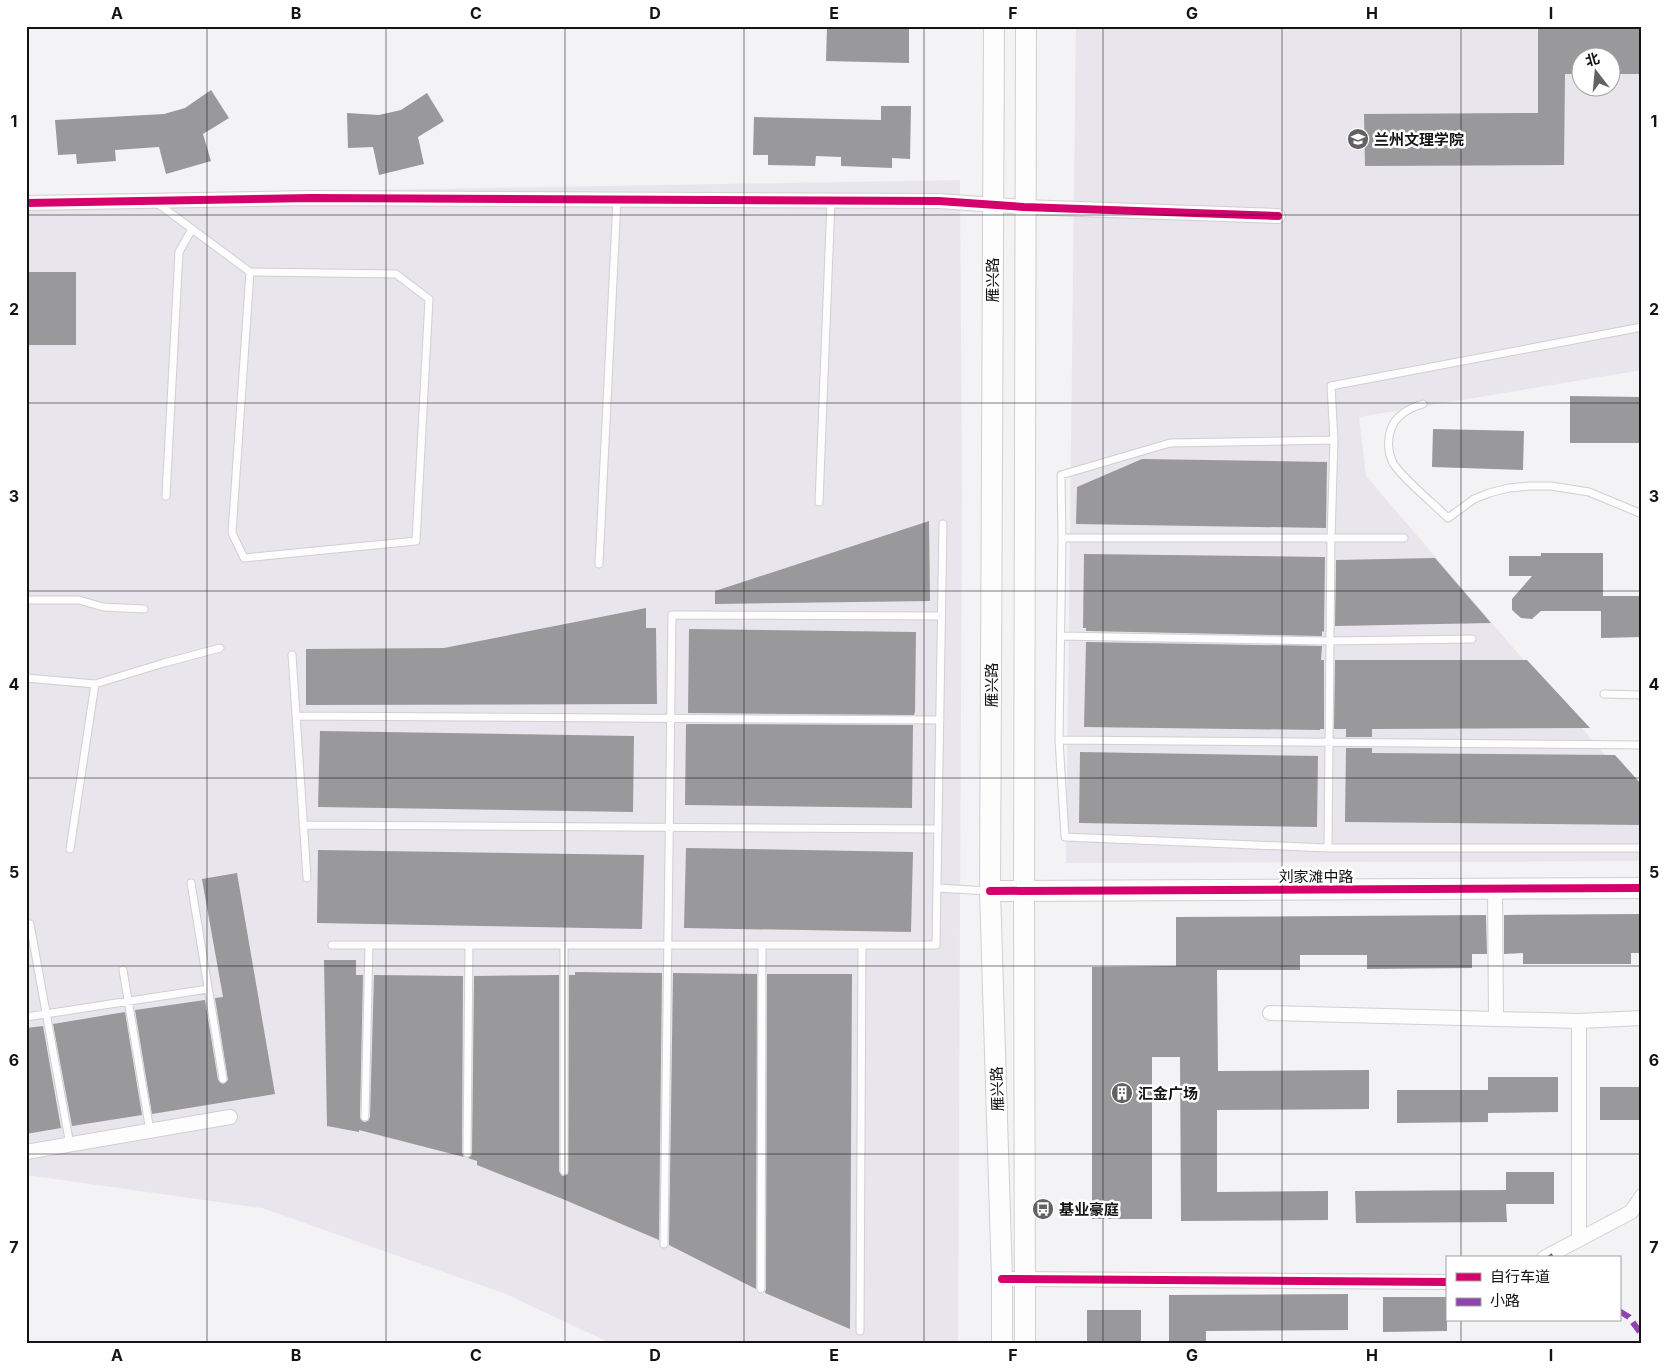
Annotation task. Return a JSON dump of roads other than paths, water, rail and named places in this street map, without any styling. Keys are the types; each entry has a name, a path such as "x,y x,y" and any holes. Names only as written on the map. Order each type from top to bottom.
{"main road":[{"name":"雁兴路","path":"994,26 990,891 1002,1279 1002,1343"},
{"name":"雁兴路","path":"1025,1343 1024,208 1026,26"},
{"name":"刘家滩中路","path":"990,891 1642,888"}],"street":[{"path":"26,203 312,198 939,201 1024,208 1278,216"},
{"path":"1495,888 1496,1019"},
{"path":"1270,1013 1579,1021 1642,1018"},
{"path":"1579,1021 1579,1239"},
{"path":"26,1152 230,1117"},
{"path":"1548,1256 1631,1212 1642,1196"},
{"path":"1002,1279 1446,1282"}],"lane":[{"path":"599,564 617,200"},
{"path":"155,201 250,272 396,274 430,299 416,541 244,558 232,533 250,272"},
{"path":"819,502 831,201"},
{"path":"166,496 178,252 192,229"},
{"path":"1328,848 1331,538 1334,440 1332,386 1642,327"},
{"path":"1423,404 1413,406 1398,418 1389,435 1390,454 1398,470 1448,518 1474,499 1489,493 1530,486 1552,486 1589,492 1642,514"},
{"path":"1334,440 1170,443 1060,475 1062,538 1059,740 1065,837 1328,848 1642,848"},
{"path":"332,945 936,945 943,524"},
{"path":"1062,538 1404,538"},
{"path":"26,600 79,600 103,607 144,610"},
{"path":"664,1244 672,615 941,616"},
{"path":"1061,636 1330,641 1472,639"},
{"path":"26,678 95,684 164,662 220,648"},
{"path":"292,655 307,878"},
{"path":"70,850 95,684"},
{"path":"1604,694 1642,695"},
{"path":"296,716 940,720"},
{"path":"1059,740 1642,745"},
{"path":"304,824 938,829"},
{"path":"190,883 223,1079"},
{"path":"937,888 990,891"},
{"path":"30,924 70,1145"},
{"path":"366,1117 368,945"},
{"path":"466,1153 469,945"},
{"path":"564,945 564,1171"},
{"path":"761,1289 762,945"},
{"path":"860,1331 862,945"},
{"path":"123,970 150,1131"},
{"path":"26,1017 208,989"}],"place":[{"name":"兰州文理学院","path":"1358,139"},
{"name":"汇金广场","path":"1122,1093"},
{"name":"基业豪庭","path":"1043,1209"}]}
